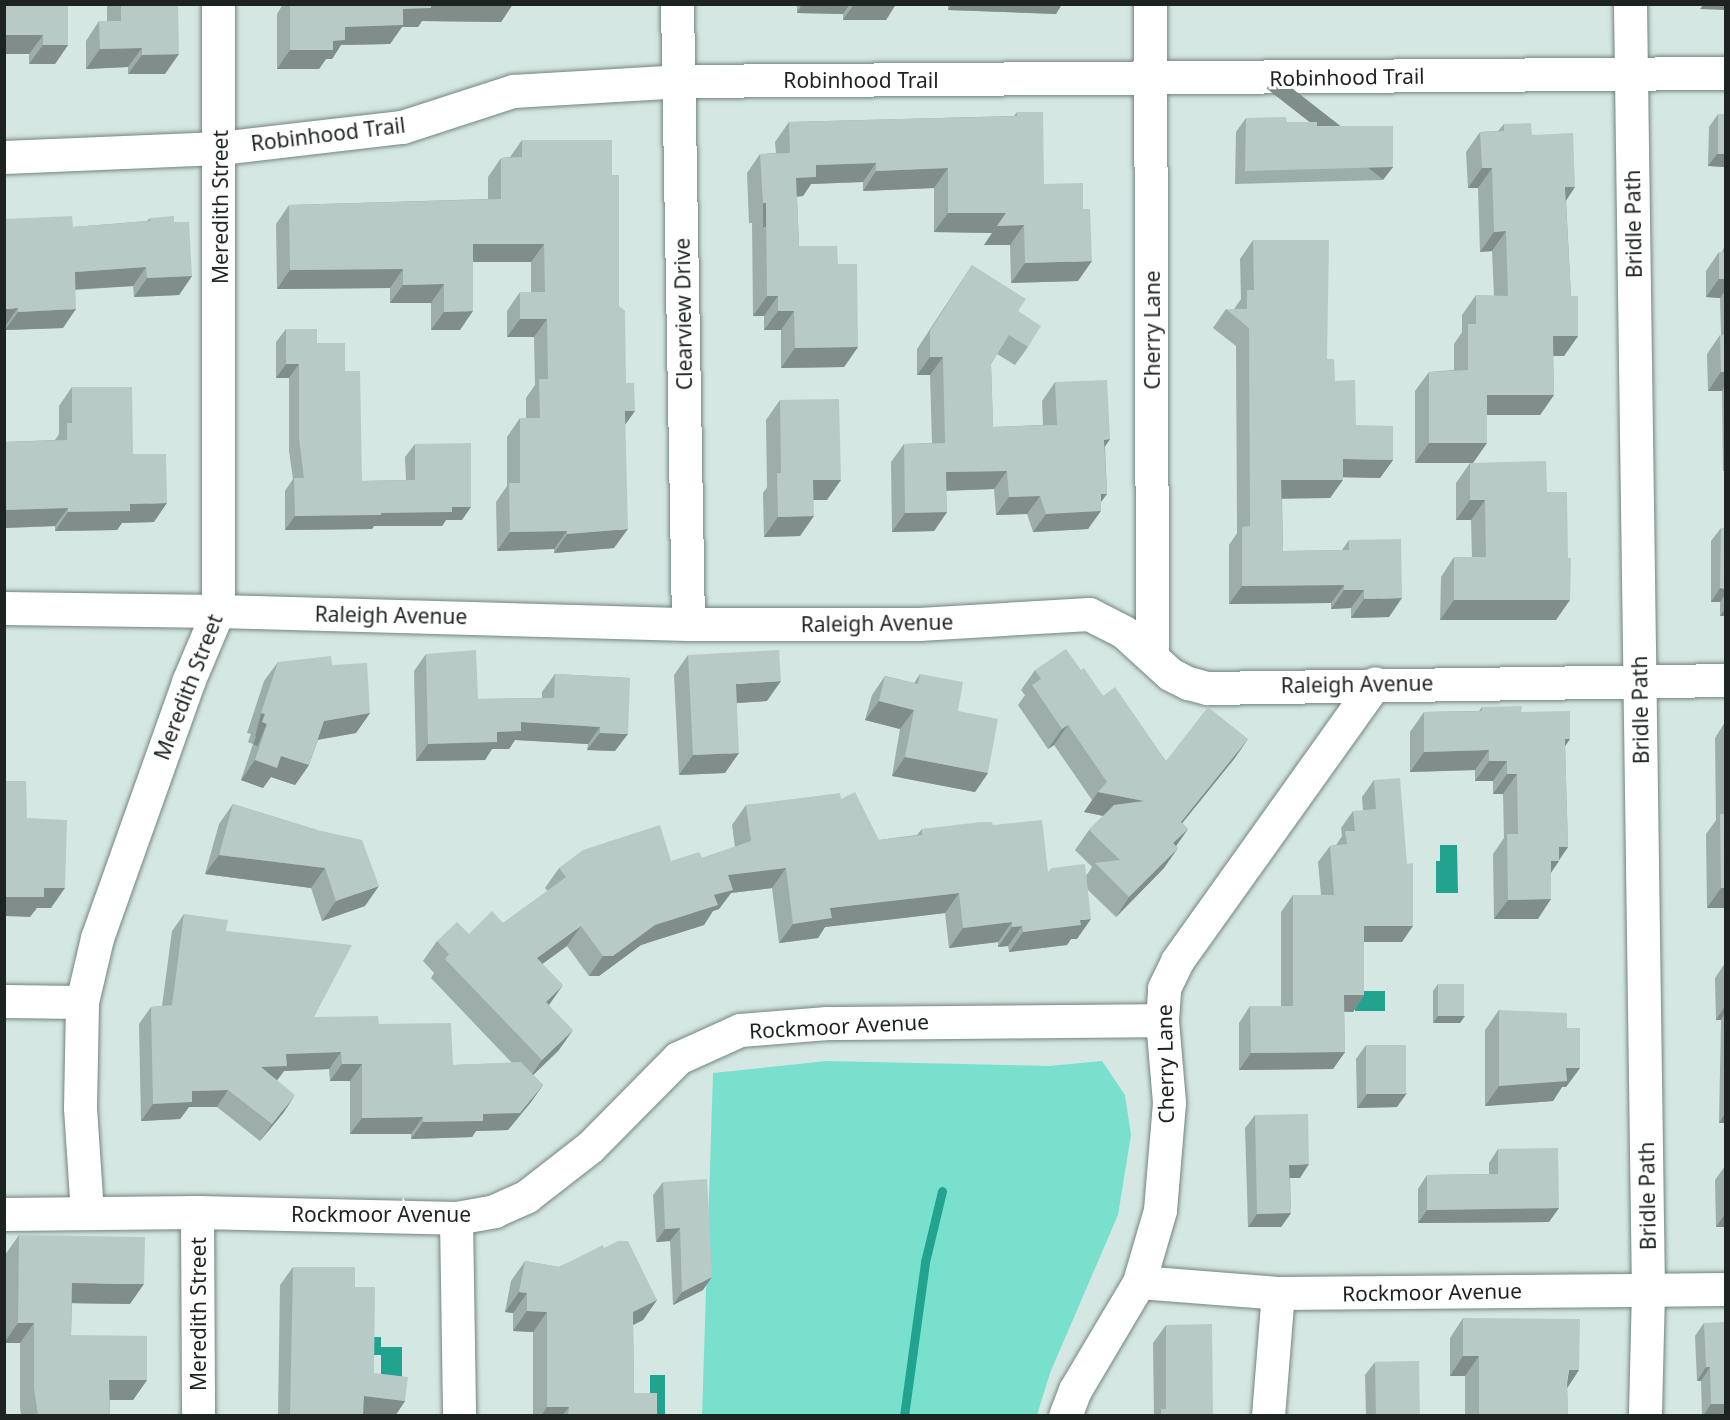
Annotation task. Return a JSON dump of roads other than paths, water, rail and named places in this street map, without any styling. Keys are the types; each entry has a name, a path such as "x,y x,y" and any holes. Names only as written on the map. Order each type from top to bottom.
{"street":[{"name":"Meredith Street","path":"87,1213 80,1108 82,1002 97,938 188,682 218,611 220,148 218,4"},
{"name":"Clearview Drive","path":"677,4 688,624"},
{"name":"Cherry Lane","path":"1150,4 1152,656"},
{"name":"Bridle Path","path":"1630,4 1648,1290 1645,1416"},
{"name":"Robinhood Trail","path":"4,157 220,148 402,127 513,91 679,81 1725,73"},
{"name":"Raleigh Avenue","path":"4,608 218,611 688,624 919,624 1089,614 1124,632 1170,674 1188,683 1207,687 1725,680"},
{"name":"Cherry Lane","path":"1065,1416 1075,1390 1139,1282 1160,1210 1169,1102 1162,1020 1164,988 1177,961 1375,683"},
{"path":"4,1001 82,1002"},
{"name":"Rockmoor Avenue","path":"4,1214 197,1212 456,1218 494,1211 527,1196 590,1147 678,1058 740,1030 827,1023 1162,1020"},
{"name":"Meredith Street","path":"197,1212 198,1416"},
{"path":"456,1218 459,1416"},
{"name":"Rockmoor Avenue","path":"1139,1282 1278,1293 1725,1289"},
{"path":"1268,1416 1278,1293"}],"waterway":[{"path":"904,1416 925,1262 942,1191"}]}
